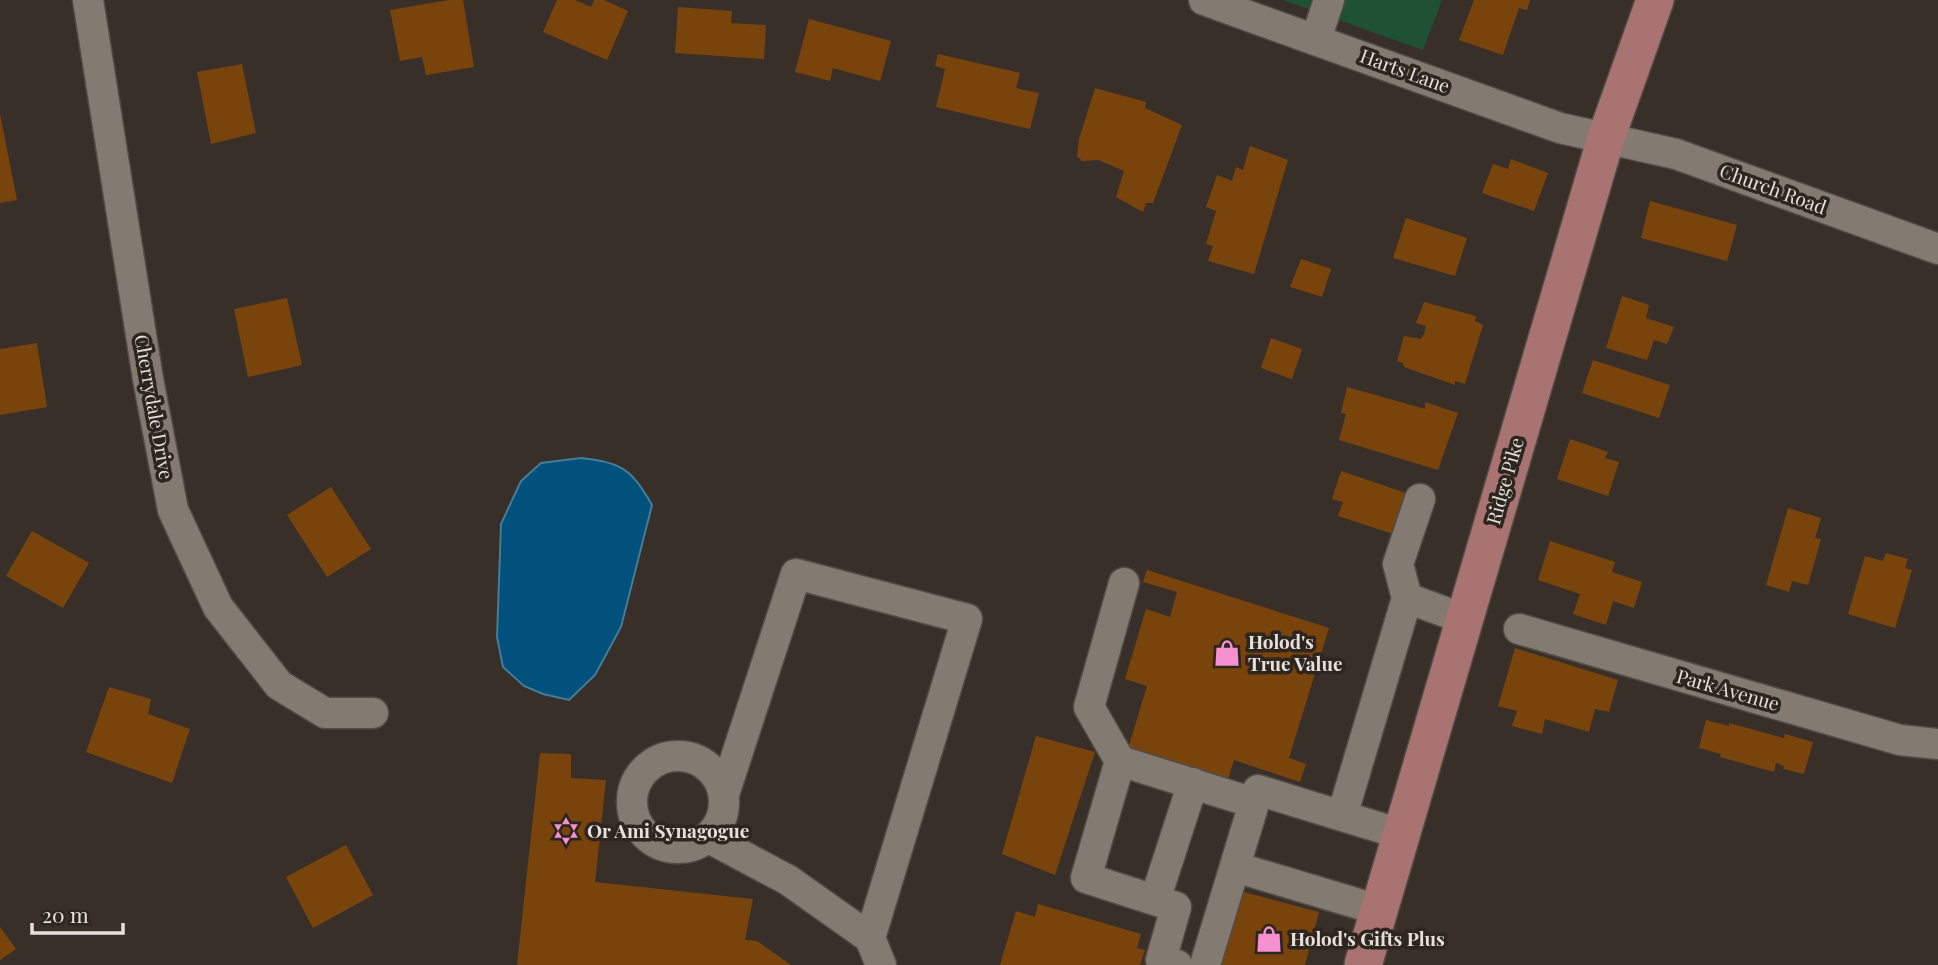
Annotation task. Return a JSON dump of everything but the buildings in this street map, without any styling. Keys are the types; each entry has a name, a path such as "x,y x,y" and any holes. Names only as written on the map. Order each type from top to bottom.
{"main road":[{"name":"Ridge Pike","path":"1363,965 1606,138 1655,0"}],"street":[{"name":"Cherrydale Drive","path":"88,0 148,379 173,510 218,607 279,685 326,713 373,713"},
{"name":"Harts Lane","path":"1204,0 1560,128 1606,138"},
{"path":"1316,39 1329,0"},
{"name":"Church Road","path":"1606,138 1676,154 1938,249"},
{"path":"1342,816 1408,598 1398,564 1420,499"},
{"path":"709,838 788,880 875,952 967,619 796,574 724,794 723,818 709,838 687,849 663,847 643,833 632,811 634,787 648,767 669,756 693,758 714,772 724,794"},
{"path":"1124,583 1089,707 1120,761 1254,803"},
{"path":"1408,598 1464,619"},
{"name":"Park Avenue","path":"1519,629 1900,740 1938,744"},
{"path":"1120,761 1086,878 1176,907 1161,960 1177,965"},
{"path":"1155,900 1193,783"},
{"path":"1205,965 1258,790 1401,834"},
{"path":"1235,867 1379,910"}],"green space":[{"path":"1283,0 1442,0 1423,50"}],"water":[{"path":"581,458 607,462 624,470 638,483 652,505 621,627 595,675 569,700 524,686 503,667 497,637 501,524 521,481 541,463"}],"place":[{"name":"Holod's True Value","path":"1227,653"},
{"name":"Or Ami Synagogue","path":"566,831"},
{"name":"Holod's Gifts Plus","path":"1269,939"}]}
